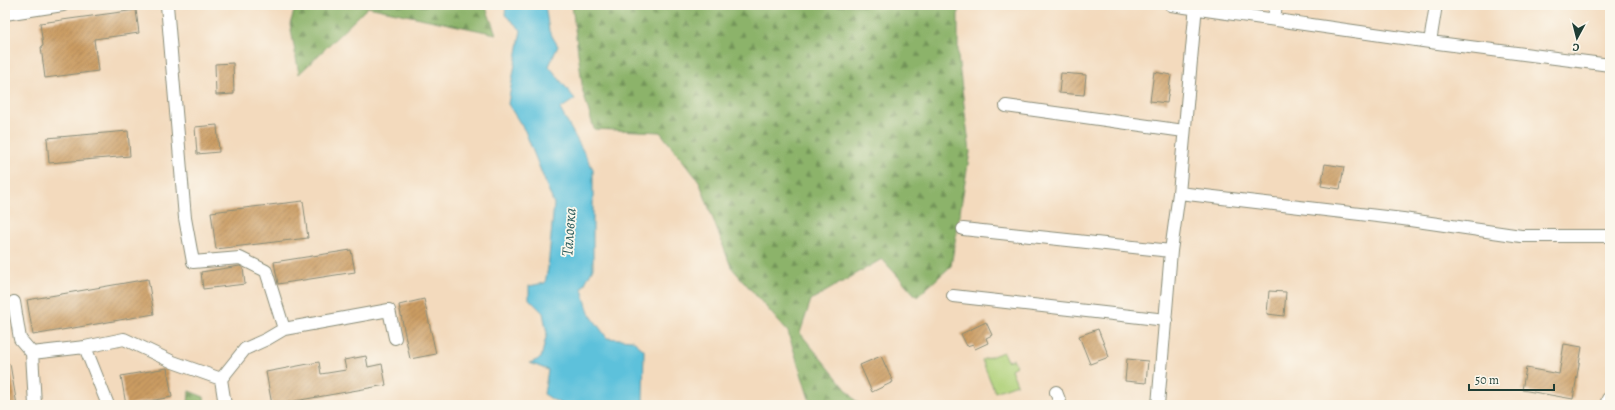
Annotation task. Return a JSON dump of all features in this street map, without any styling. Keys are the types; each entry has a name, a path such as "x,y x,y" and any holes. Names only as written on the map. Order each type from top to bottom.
{"street":[{"path":"5,14 63,5"},
{"path":"167,5 185,218 193,262 240,258 266,271 284,329"},
{"path":"1171,5 1196,7 1430,42 1610,65"},
{"path":"1274,19 1276,5"},
{"path":"1430,42 1436,5"},
{"path":"1158,405 1171,251 1179,193 1196,7"},
{"path":"1006,106 1184,131"},
{"path":"1179,193 1521,236 1610,236"},
{"path":"963,229 1171,251"},
{"path":"954,296 1166,320"},
{"path":"14,302 20,339 32,353 35,405"},
{"path":"225,405 221,379 245,349 284,329 388,310 396,338"},
{"path":"32,353 85,347 124,339 173,362 221,379"},
{"path":"85,347 108,405"},
{"path":"1056,392 1061,405"}],"green space":[{"path":"296,5 485,5 496,34 368,7 299,74 290,24"},
{"path":"572,5 958,5 958,57 970,152 951,266 917,297 882,259 811,300 800,333 859,405 811,405 788,332 731,267 699,181 660,132 594,129 583,92"},
{"path":"1003,352 1007,361 1013,359 1016,366 1011,369 1017,384 995,392 982,360"},
{"path":"189,391 204,397 205,405 188,405"}],"water":[{"name":"Таловка","path":"506,5 545,5 549,31 558,46 549,66 575,99 560,109 593,169 593,268 582,289 589,313 607,338 632,340 644,350 643,400 650,405 585,405 582,403 571,405 562,404 544,394 548,370 530,363 541,358 547,333 543,313 529,299 529,286 545,283 548,268 554,204 525,131 508,104 521,30 505,15"}],"building":[{"path":"136,10 139,33 94,39 98,71 45,78 40,23"},
{"path":"233,63 234,94 216,95 215,64"},
{"path":"1154,72 1171,75 1167,103 1150,101"},
{"path":"1061,73 1086,75 1084,95 1059,93"},
{"path":"217,125 219,152 197,154 195,127"},
{"path":"128,131 130,156 49,163 47,138"},
{"path":"1325,164 1344,167 1340,189 1321,186"},
{"path":"303,201 308,238 216,249 211,212"},
{"path":"351,250 355,272 278,284 274,262"},
{"path":"240,266 243,268 245,284 203,289 201,272"},
{"path":"148,279 154,314 33,335 27,300"},
{"path":"1269,291 1286,292 1284,316 1267,314"},
{"path":"424,299 436,354 410,359 399,305"},
{"path":"986,322 992,335 986,338 988,343 975,349 973,344 967,346 961,334"},
{"path":"1098,329 1109,357 1090,364 1079,336"},
{"path":"1564,344 1582,347 1573,399 1522,390 1526,368 1559,374"},
{"path":"366,356 368,367 382,364 386,385 272,405 266,372 319,362 321,374 346,370 344,360"},
{"path":"881,356 893,382 872,392 860,365"},
{"path":"1127,359 1148,361 1146,383 1125,381"},
{"path":"10,364 17,405 5,405 5,365"},
{"path":"167,368 172,397 126,405 121,376"}]}
